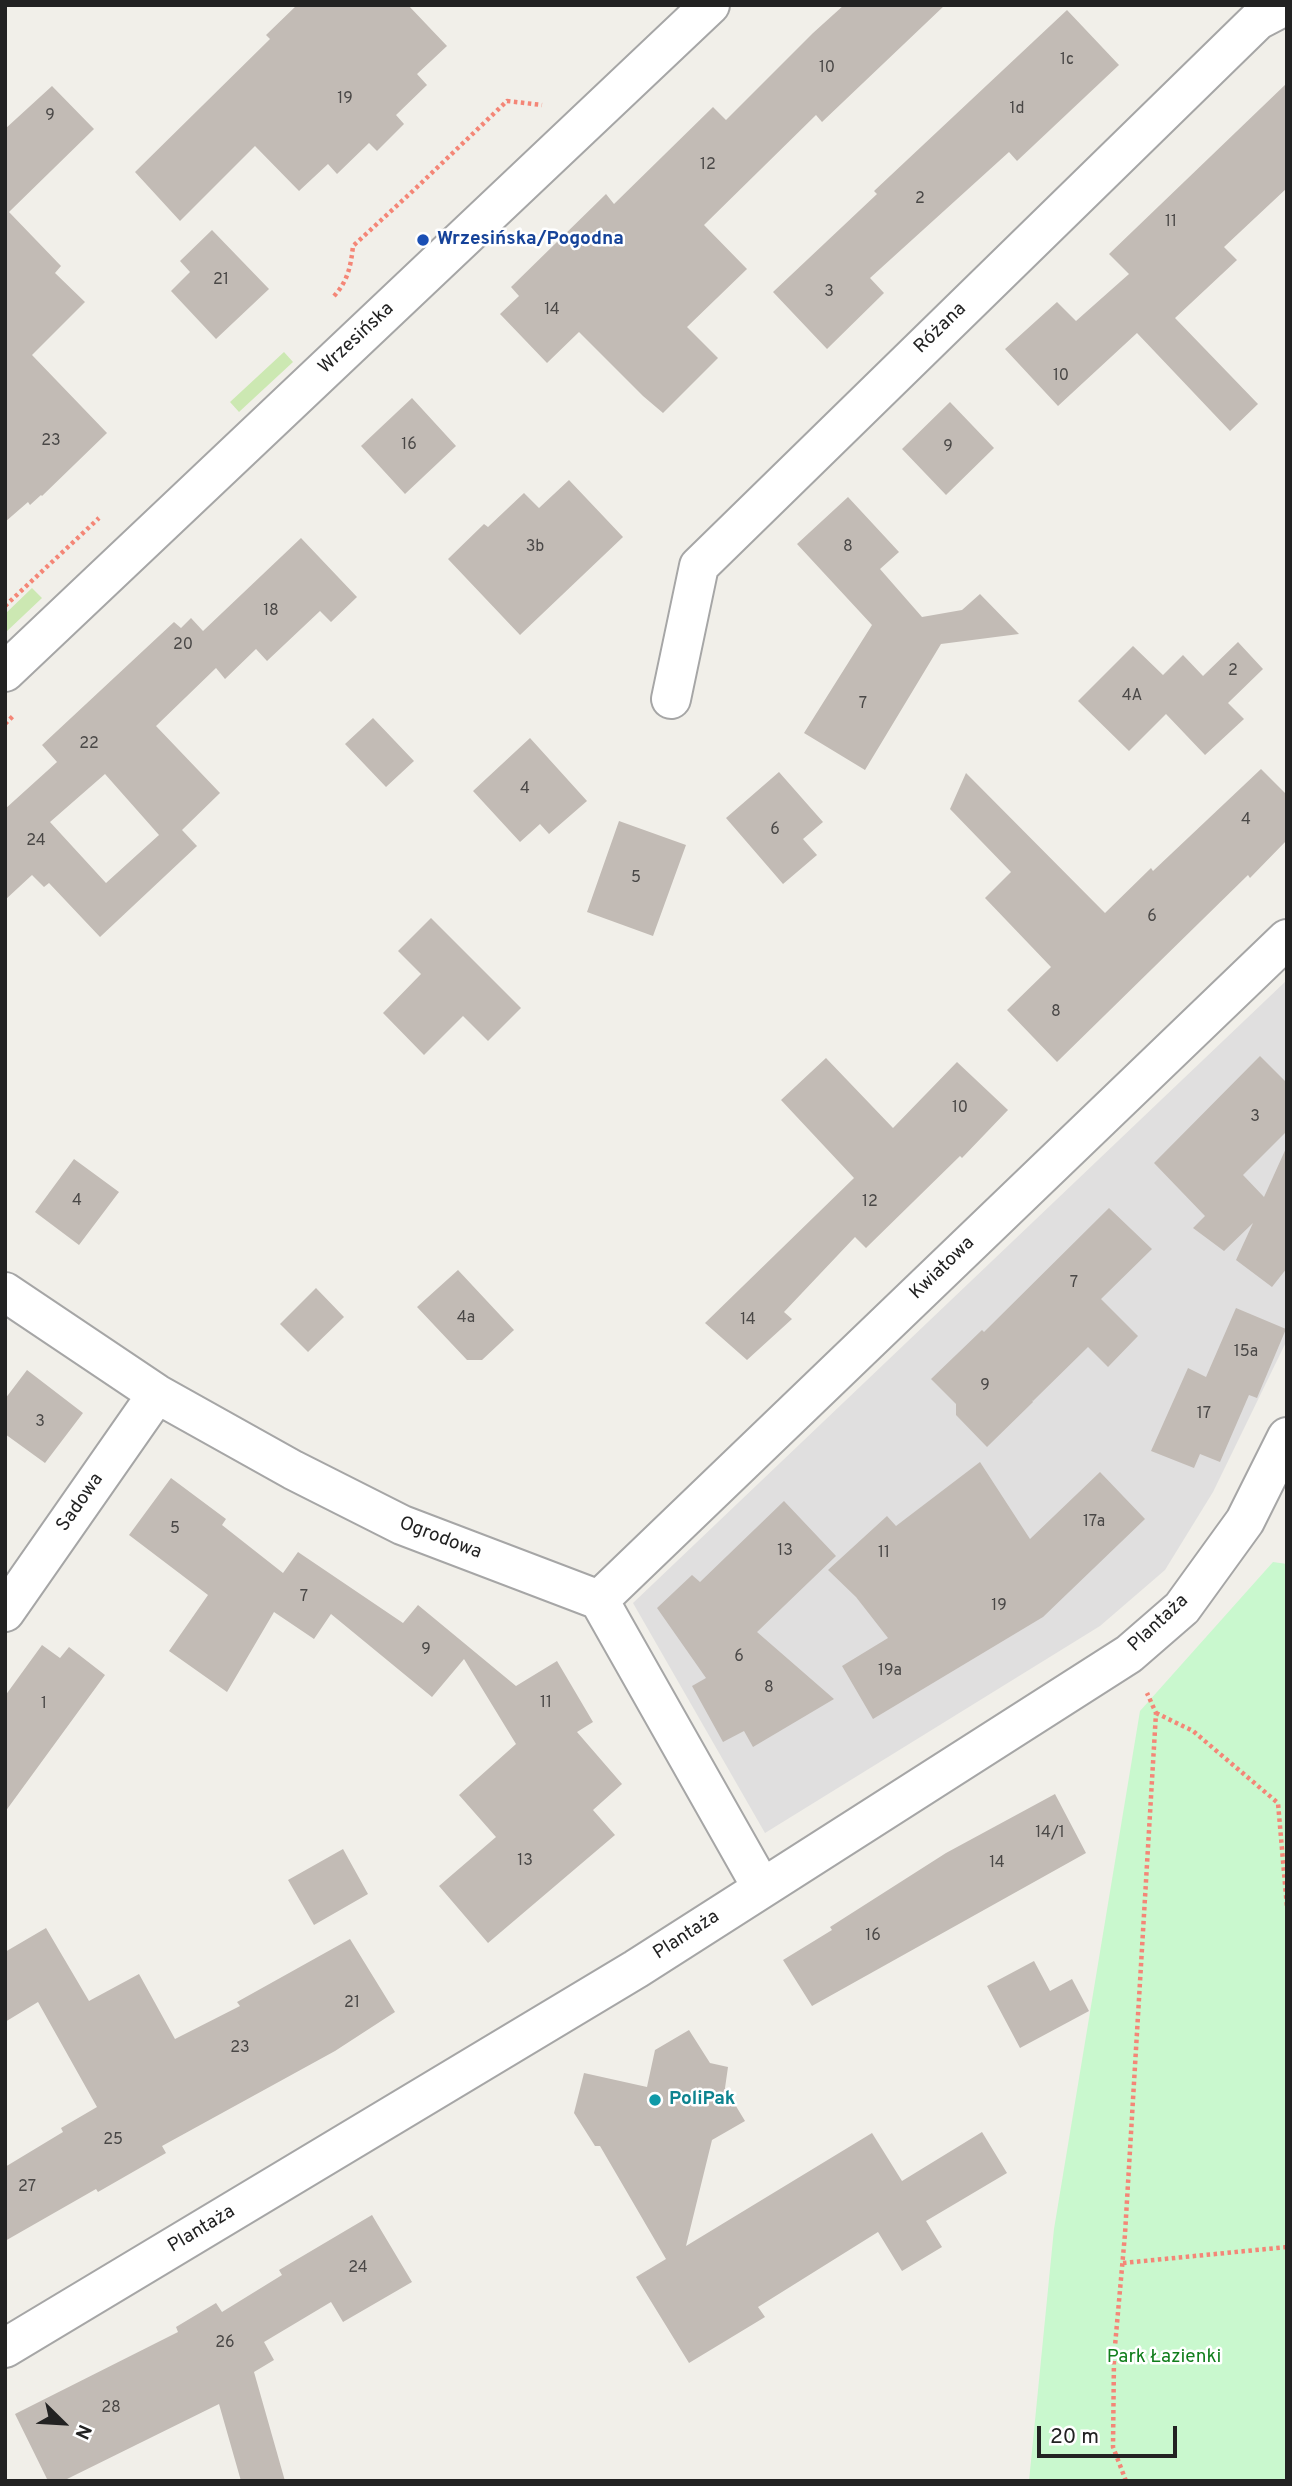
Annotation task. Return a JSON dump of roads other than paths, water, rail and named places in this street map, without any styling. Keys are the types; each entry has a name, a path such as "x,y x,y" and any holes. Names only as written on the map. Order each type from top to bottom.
{"street":[{"name":"Wrzesińska","path":"5,672 710,5"},
{"name":"Różana","path":"671,699 699,566 1258,20 1287,5"},
{"name":"Kwiatowa","path":"599,1600 1287,939"},
{"name":"Ogrodowa","path":"5,1292 157,1394 293,1469 402,1525 599,1600"},
{"name":"Sadowa","path":"5,1612 157,1394"},
{"name":"Plantaża","path":"5,2348 624,1976 1129,1654 1182,1608 1222,1554 1245,1521 1287,1437"},
{"path":"599,1600 762,1888"}],"place":[{"name":"Wrzesińska/Pogodna","path":"423,240"},
{"name":"PoliPak","path":"655,2100"}],"park label":[{"name":"Park Łazienki","path":"1164,2358"}]}
